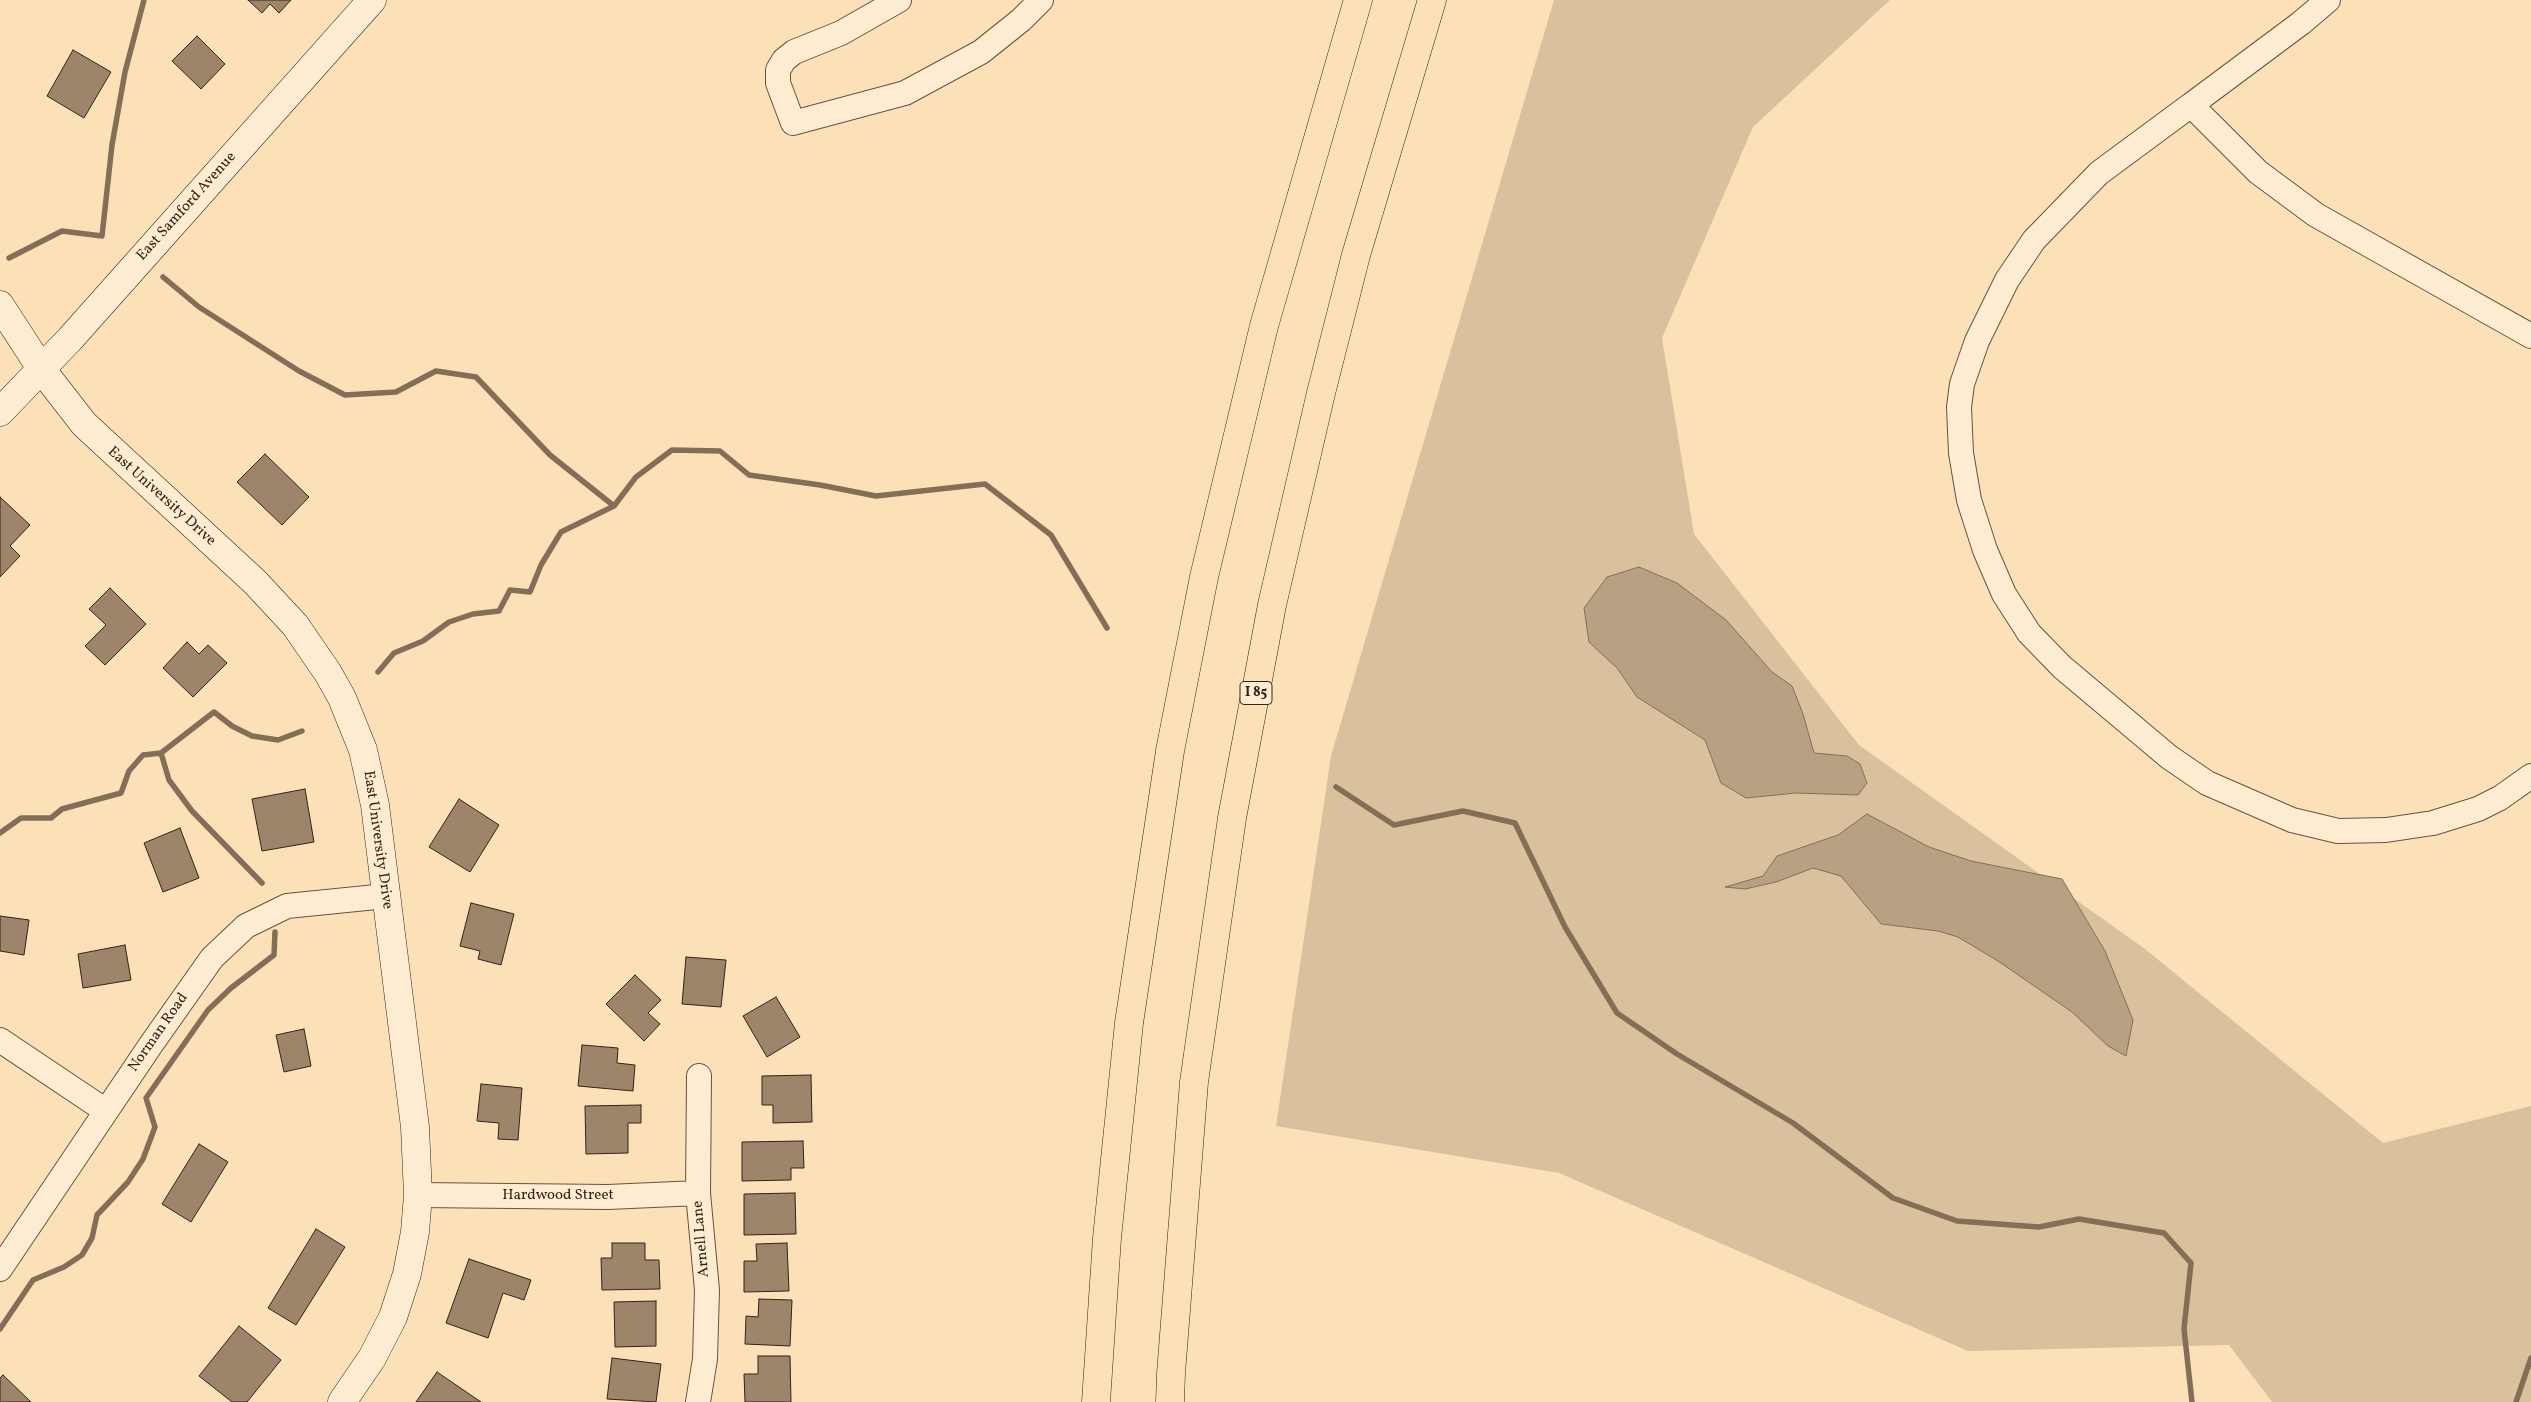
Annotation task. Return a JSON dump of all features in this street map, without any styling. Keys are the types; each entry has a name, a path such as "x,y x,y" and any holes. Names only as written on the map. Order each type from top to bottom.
{"highway":[{"path":"1096,1402 1107,1238 1129,1023 1170,751 1204,578 1264,326 1358,0"},
{"name":"I 85","path":"1170,1402 1170,1373 1194,1082 1232,818 1272,605 1321,393 1356,255 1432,0"}],"main road":[{"name":"East Samford Avenue","path":"0,412 42,370 372,0"},
{"name":"East University Drive","path":"0,305 42,370 70,408 98,439 276,603 313,648 342,698 363,750 375,805 415,1127 418,1195 415,1232 407,1274 393,1317 372,1358 342,1402"}],"street":[{"path":"899,0 841,33 794,52 784,60 778,70 778,83 792,123 904,93 981,52 1021,20 1040,0"},
{"path":"2328,0 2301,23 2099,174 2034,240 2007,280 1978,340 1962,384 1959,407 1961,453 1969,500 1985,550 2004,594 2029,633 2062,667 2169,757 2207,783 2292,820 2338,831 2386,830 2433,823 2478,809 2500,798 2531,776"},
{"path":"2191,105 2258,172 2316,215 2531,336"},
{"name":"Norman Road","path":"0,1269 212,958 246,926 287,906 386,896"},
{"path":"0,1040 106,1111"},
{"name":"Arnell Lane","path":"698,1402 705,1359 707,1290 698,1193 699,1076"},
{"name":"Hardwood Street","path":"418,1195 608,1197 698,1193"}],"shaded area":[{"path":"1554,0 1890,0 1753,127 1662,338 1694,534 1859,745 2145,949 2383,1143 2531,1106 2531,1402 2272,1402 2229,1345 1968,1351 1559,1173 1276,1126 1331,756"},
{"path":"1639,567 1677,583 1726,620 1772,672 1792,686 1803,714 1814,753 1847,756 1860,764 1867,783 1858,795 1796,793 1746,798 1721,783 1705,740 1637,697 1617,668 1589,642 1584,608 1607,577"},
{"path":"1867,814 1929,847 1971,861 2062,879 2105,951 2133,1020 2126,1056 2108,1046 2072,1012 1998,961 1958,937 1938,931 1881,924 1841,876 1813,868 1776,882 1745,889 1725,887 1763,876 1777,856 1838,835"}],"building":[{"path":"248,0 291,0 279,13 270,4 262,13"},
{"path":"197,36 225,64 201,89 172,61"},
{"path":"73,50 111,72 84,118 47,96"},
{"path":"265,454 309,497 282,525 237,482"},
{"path":"0,497 30,525 10,546 20,556 0,577"},
{"path":"110,588 146,624 105,665 85,646 106,625 89,609"},
{"path":"187,642 199,654 208,645 227,663 193,697 163,668"},
{"path":"305,789 314,842 262,851 252,799"},
{"path":"459,799 499,825 470,872 429,847"},
{"path":"180,828 199,878 163,892 144,843"},
{"path":"471,903 514,914 501,965 478,959 480,951 460,946"},
{"path":"0,916 29,920 24,955 0,951"},
{"path":"125,945 131,980 83,988 78,954"},
{"path":"686,957 726,960 721,1007 682,1004"},
{"path":"635,975 661,1000 648,1013 660,1024 644,1041 606,1004"},
{"path":"776,997 800,1037 767,1057 743,1016"},
{"path":"304,1029 311,1066 284,1072 276,1035"},
{"path":"582,1045 618,1048 617,1063 635,1065 633,1091 578,1086"},
{"path":"811,1075 812,1122 773,1123 773,1105 762,1105 762,1076"},
{"path":"481,1084 522,1088 518,1140 498,1139 499,1123 477,1121"},
{"path":"641,1105 641,1123 628,1123 628,1153 586,1154 585,1106"},
{"path":"803,1141 804,1168 791,1168 791,1180 742,1181 742,1142"},
{"path":"199,1144 228,1162 191,1222 162,1204"},
{"path":"795,1193 796,1234 744,1235 744,1194"},
{"path":"316,1229 345,1247 296,1325 268,1308"},
{"path":"612,1243 645,1243 645,1260 659,1260 660,1289 602,1290 601,1258 612,1258"},
{"path":"787,1243 789,1291 744,1292 744,1261 757,1261 756,1244"},
{"path":"469,1259 531,1280 524,1300 503,1293 488,1338 446,1323"},
{"path":"759,1299 792,1300 790,1346 745,1344 746,1316 758,1317"},
{"path":"656,1301 656,1346 615,1347 614,1302"},
{"path":"239,1326 281,1360 247,1402 232,1402 199,1376"},
{"path":"758,1356 790,1356 791,1402 745,1402 744,1374 758,1374"},
{"path":"612,1358 661,1364 656,1402 607,1399"},
{"path":"437,1372 481,1402 416,1402"},
{"path":"3,1375 31,1402 0,1402 0,1378"}],"waterway":[{"path":"9,258 62,231 102,236 112,145 125,72 144,0"},
{"path":"163,277 199,307 299,371 345,395 396,392 436,371 476,377 550,455 614,506 636,477 672,450 720,451 749,475 820,485 876,496 985,484 1051,535 1107,628"},
{"path":"378,672 394,653 423,641 449,622 473,614 499,611 510,590 530,592 541,565 561,532 614,506"},
{"path":"0,833 21,818 51,818 62,809 121,793 129,771 143,755 161,753 214,712 232,726 252,736 278,740 302,731"},
{"path":"161,753 169,780 192,811 262,883"},
{"path":"1336,787 1394,825 1463,811 1515,823 1565,927 1617,1013 1677,1054 1793,1123 1893,1198 1957,1221 2039,1227 2079,1219 2164,1233 2191,1263 2184,1329 2192,1402"},
{"path":"0,1329 33,1280 64,1267 82,1255 92,1238 97,1215 128,1182 143,1159 155,1127 146,1098 208,1010 231,988 274,955 275,932"},
{"path":"2516,1402 2531,1358"}]}
